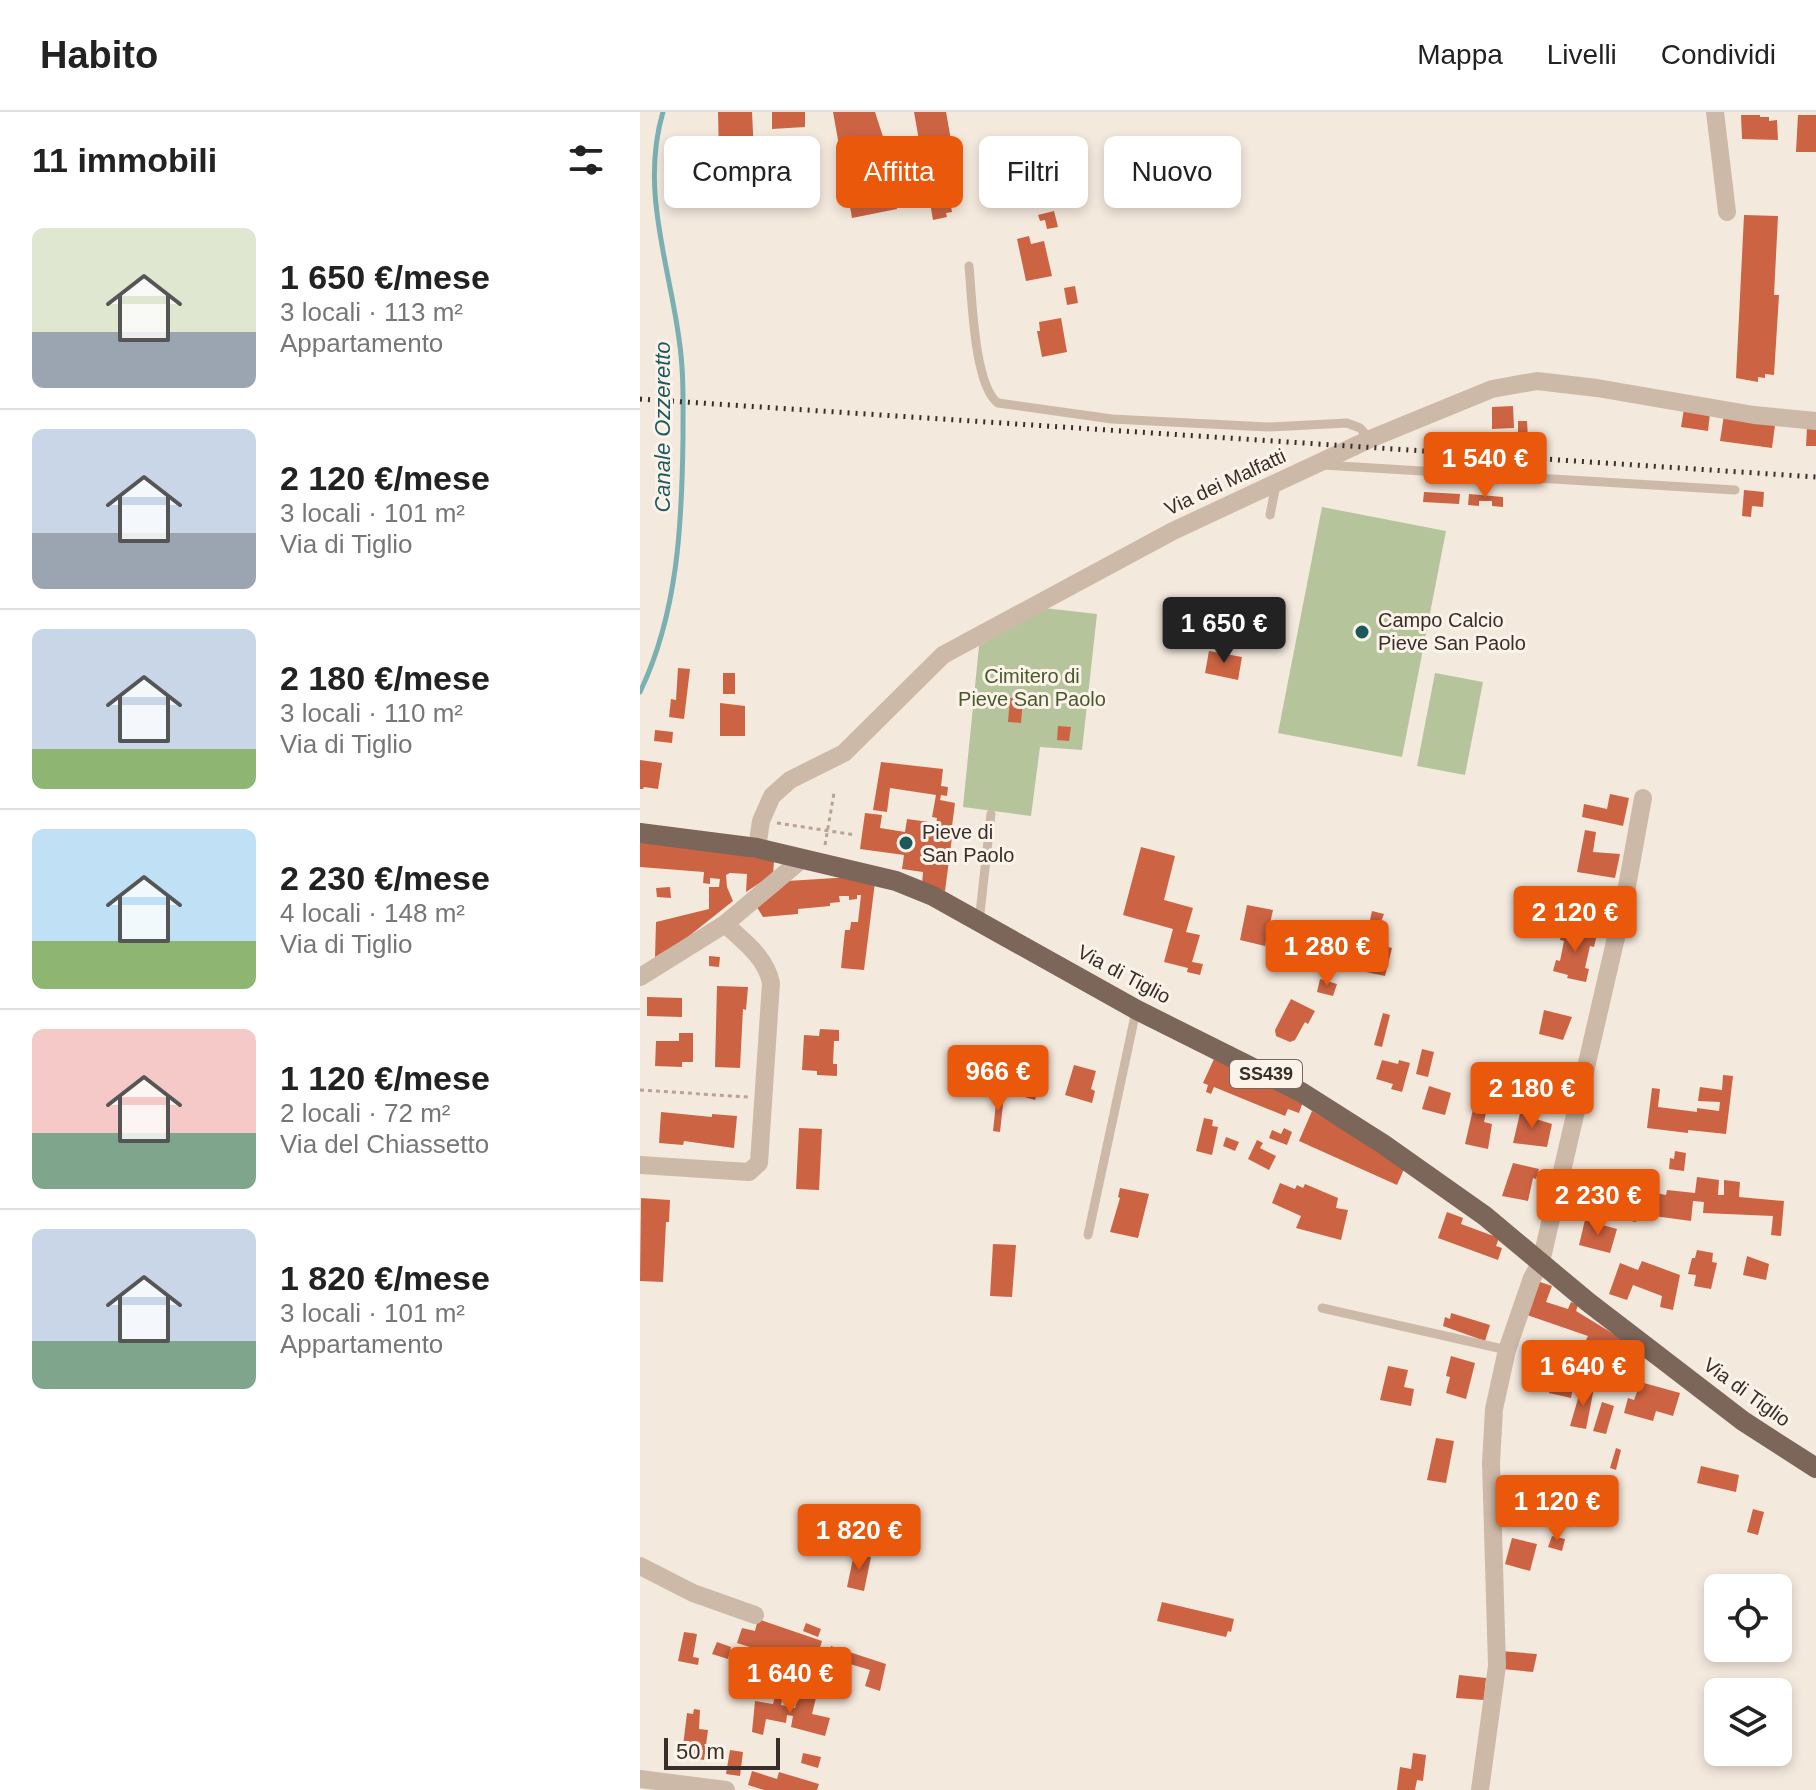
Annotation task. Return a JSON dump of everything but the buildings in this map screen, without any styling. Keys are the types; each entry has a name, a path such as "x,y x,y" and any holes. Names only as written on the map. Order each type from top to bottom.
{"main road":[{"name":"Via di Tiglio","path":"640,833 757,848 896,881 933,896 1137,1010 1301,1092 1383,1144 1485,1216 1588,1302 1743,1421 1816,1468"}],"street":[{"path":"1715,112 1727,212"},
{"name":"Via dei Malfatti","path":"757,848 761,821 772,796 790,780 844,753 943,655 1173,531 1370,439 1492,389 1537,381 1754,415 1816,421"},
{"path":"1480,1790 1497,1666 1491,1463 1494,1409 1507,1350 1532,1278 1541,1262 1624,903 1643,798"},
{"path":"640,977 725,924 812,861"},
{"path":"640,1165 749,1172 759,1163 771,983 761,958 725,924"},
{"path":"640,1566 693,1593 755,1615"},
{"path":"640,1779 726,1790"}],"lane":[{"path":"969,266 981,377 989,397 998,403 1112,419 1268,427 1347,423 1360,428 1370,439"},
{"path":"1315,464 1735,490"},
{"path":"1270,515 1277,481"},
{"path":"979,922 991,814"},
{"path":"1088,1235 1137,1010"},
{"path":"1322,1308 1507,1350"}],"path":[{"path":"812,861 828,831 834,793"},
{"path":"761,821 856,835"},
{"path":"640,1090 763,1098"}],"green space":[{"name":"Campo Calcio Pieve San Paolo","path":"1322,507 1446,531 1402,757 1278,733"},
{"name":"Cimitero di Pieve San Paolo","path":"1044,608 1097,614 1082,750 1040,747 1031,816 963,807 979,646"},
{"path":"1435,673 1483,682 1465,775 1417,766"}],"waterway":[{"name":"Canale Ozzeretto","path":"640,692 653,662 670,599 681,502 682,363 655,198 654,169 663,112"}],"railway":[{"path":"640,399 1816,477"}],"place":[{"name":"Campo Calcio Pieve San Paolo","path":"1362,632"},
{"name":"Pieve di San Paolo","path":"906,843"}]}
